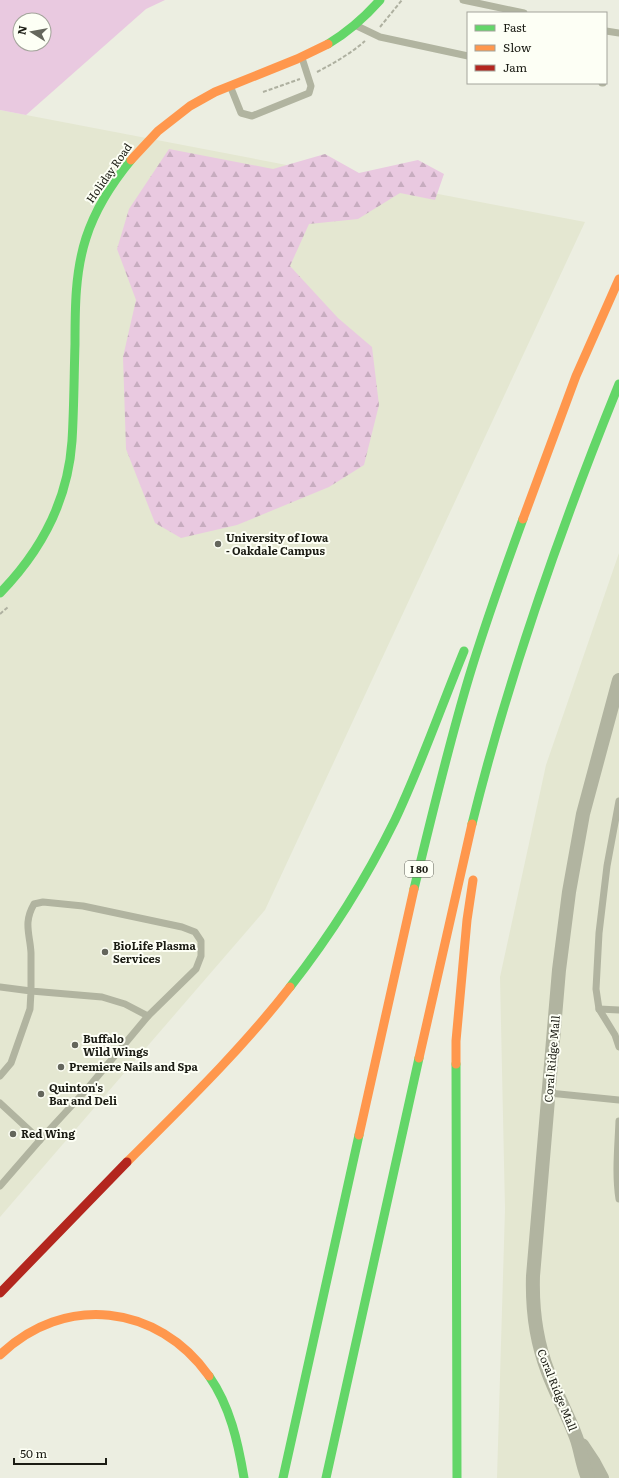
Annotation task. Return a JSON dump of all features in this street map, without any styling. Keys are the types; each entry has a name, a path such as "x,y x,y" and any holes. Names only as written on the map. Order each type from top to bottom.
{"main road":[{"name":"Holiday Road","path":"0,593 25,566 38,547 49,527 65,484 70,462 73,434 76,284 80,257 88,232 105,196 155,133 184,108 208,95 317,51 339,38 355,26 380,0"},
{"name":"I 80","path":"283,1478 398,960 436,798 469,678 494,600 540,470 576,376 619,279"},
{"path":"326,1478 432,996 467,847 495,740 526,637 560,537 619,384"},
{"path":"485,600 540,470"},
{"path":"502,746 526,637"},
{"path":"0,1293 248,1038 287,992 317,952 347,906 394,820 467,643"},
{"path":"457,1478 456,1041 466,920 474,872"},
{"path":"0,1355 14,1342 31,1331 60,1320 78,1316 96,1314 124,1318 147,1324 163,1332 176,1340 190,1352 202,1365 214,1383 227,1408 235,1432 244,1478"}],"street":[{"name":"Coral Ridge Mall","path":"588,1478 576,1437 548,1373 541,1352 532,1299 532,1276 559,970 570,884 583,814 619,680"},
{"name":"Coral Ridge Mall","path":"576,1437 594,1463 602,1478"}],"lane":[{"path":"463,0 519,12"},
{"path":"355,26 380,37 467,56"},
{"path":"607,31 619,33"},
{"path":"230,86 241,113 252,116 309,92 311,86 302,58"},
{"path":"619,801 607,866 599,933 596,989 599,1009 615,1036 619,1047"},
{"path":"0,1076 11,1063 30,1009 31,952 28,924 29,913 34,904 43,902 83,906 182,927 195,932 201,941 202,949 196,969 148,1016 87,1089 0,1186"},
{"path":"0,987 102,998 125,1004 148,1016"},
{"path":"599,1009 619,1010"},
{"path":"549,1093 619,1100"},
{"path":"0,1103 40,1140"},
{"path":"619,1121 616,1182 619,1198"}],"path":[{"path":"257,94 308,76 336,62 355,50 381,26 402,0"},
{"path":"0,614 12,603"}],"shaded area":[{"name":"University of Iowa - Oakdale Campus","path":"0,110 585,222 265,910 0,1217"},
{"path":"619,553 619,1478 497,1478 505,1209 500,977 546,765"}],"green space":[{"path":"0,0 165,0 146,9 26,115 0,110"},
{"path":"169,149 273,169 325,154 359,173 418,160 444,174 435,200 400,193 358,219 309,224 290,266 338,318 372,347 379,405 364,465 329,487 237,525 181,538 155,523 126,449 123,357 136,300 117,249 129,209"}],"traffic: fast":[{"path":"328,44 356,24 380,0"},
{"path":"0,593 15,577 40,542 50,523 65,484 72,441 76,304 82,251 99,207 117,178 131,160"},
{"path":"472,824 502,712 519,657 577,492 619,384"},
{"path":"414,889 461,703 495,598 523,519"},
{"path":"290,987 305,968 347,906 384,842 414,778 464,651"},
{"path":"326,1478 419,1058"},
{"path":"456,1064 457,1478"},
{"path":"283,1478 359,1135"},
{"path":"209,1376 228,1412 236,1438 244,1478"}],"traffic: slow":[{"path":"131,160 158,131 190,106 215,92 297,59 328,44"},
{"path":"523,519 576,376 619,279"},
{"path":"419,1058 472,824"},
{"path":"456,1064 456,1041 467,920 473,880"},
{"path":"359,1135 414,889"},
{"path":"127,1162 232,1055 290,987"},
{"path":"0,1355 25,1335 52,1322 81,1315 109,1315 137,1321 164,1334 188,1352 209,1376"}],"traffic: jam":[{"path":"0,1293 127,1162"}],"place":[{"name":"University of Iowa - Oakdale Campus","path":"218,544"},
{"name":"BioLife Plasma Services","path":"105,952"},
{"name":"Buffalo Wild Wings","path":"75,1045"},
{"name":"Premiere Nails and Spa","path":"61,1067"},
{"name":"Quinton's Bar and Deli","path":"41,1094"},
{"name":"Red Wing","path":"13,1134"}]}
